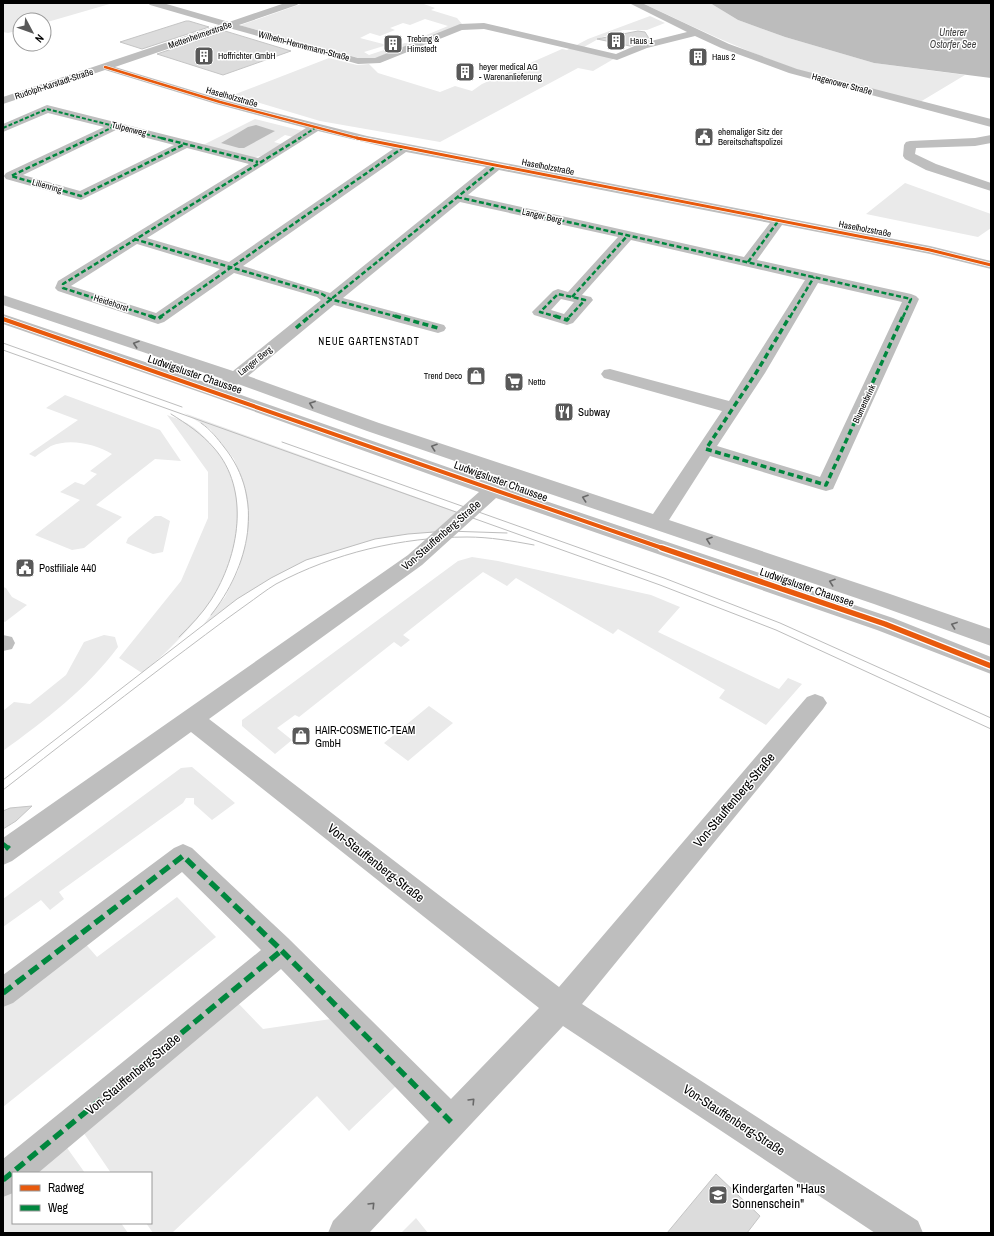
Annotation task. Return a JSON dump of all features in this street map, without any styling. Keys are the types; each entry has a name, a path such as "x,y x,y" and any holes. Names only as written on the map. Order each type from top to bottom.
{"street":[{"name":"Wilhelm-Hennemann-Straße","path":"153,3 358,61 376,61 460,27 471,26 484,26 617,57 643,46 697,32"},
{"name":"Mettenheimerstraße","path":"105,67 294,3"},
{"name":"Hagenower Straße","path":"634,3 725,46 793,71 991,123"},
{"name":"Rudolph-Karstadt-Straße","path":"3,101 105,67"},
{"name":"Haselholzstraße","path":"105,67 220,102 316,128 404,147 930,250 991,265"},
{"name":"Tulpenweg","path":"3,128 48,109 258,162"},
{"name":"Lilienring","path":"115,126 11,176 81,196 185,144"},
{"path":"258,162 316,128"},
{"path":"991,139 975,142 910,145 909,156 931,167 991,187"},
{"name":"Heidehorst","path":"258,162 63,284 63,288 158,319 404,147"},
{"name":"Langer Berg","path":"217,392 497,165"},
{"name":"Langer Berg","path":"457,197 748,262"},
{"path":"748,262 779,220"},
{"path":"572,297 628,235"},
{"path":"134,239 322,294 330,299 438,328"},
{"name":"Blumenbrink","path":"706,449 826,485 911,299 748,262"},
{"path":"657,523 733,408 814,277"},
{"name":"Ludwigsluster Chaussee","path":"3,300 236,377 373,427 882,599 991,638"},
{"name":"Ludwigsluster Chaussee","path":"3,319 217,392 493,490 885,624 991,666"},
{"path":"610,374 733,408"},
{"name":"Von-Stauffenberg-Straße","path":"5,849 415,560 511,473"},
{"name":"Von-Stauffenberg-Straße","path":"345,1233 561,1007 815,703"},
{"name":"Von-Stauffenberg-Straße","path":"191,718 249,766 279,787 561,1007 906,1233"},
{"path":"3,993 183,856 281,951 451,1122"},
{"name":"Von-Stauffenberg-Straße","path":"13,1172 66,1130 281,951"},
{"name":"Von-Stauffenberg-Straße","path":"3,1180 12,1173"}],"shaded area":[{"path":"3,3 113,3 52,21 52,12 12,12 12,32 3,32"},
{"path":"304,3 421,3 435,8 431,10 457,18 462,24 417,42 412,41 448,26 425,19 410,25 403,23 390,28 395,30 380,36 370,33 360,38 387,45 364,52 369,55 405,43 410,44 374,59 366,60 241,25"},
{"path":"642,3 710,3 738,20 785,37 874,63 965,75 920,102 799,70 779,63 720,39"},
{"path":"650,16 665,23 647,30 623,30 600,38 584,47 617,57 593,71 578,68 440,142 320,121 233,95 329,58 357,65 369,64 378,73 440,92 455,86 472,91 482,84 562,49 567,50 588,39"},
{"path":"255,119 303,131 293,137 285,135 274,142 281,144 261,156 249,158 201,146"},
{"path":"905,183 991,214 991,228 978,237 866,214"},
{"path":"65,395 160,430 181,461 155,459 96,505 122,517 84,548 72,550 35,535 80,500 60,492 75,482 84,485 97,474 90,471 112,454 98,447 82,443 66,442 51,446 35,457 29,454 78,420 46,408"},
{"path":"184,413 466,515 447,531 408,534 375,539 306,560 271,578 237,599 203,625 225,597 238,571 247,539 248,509 244,485 234,459 210,429"},
{"path":"167,415 196,429 217,452 227,468 234,486 237,504 237,523 235,542 230,560 214,595 191,627 161,657 142,673 119,658 181,581 208,518 208,472"},
{"path":"155,516 161,516 170,521 163,552 153,554 126,543 128,538"},
{"path":"472,557 498,561 651,595 680,607 658,632 779,689 788,678 802,684 766,725 719,698 725,690 618,629 613,634 516,578 507,586 483,572 403,635 410,640 401,647 394,642 299,717 295,715 277,728 292,740 275,754 242,726 242,720 458,561"},
{"path":"3,587 6,588 12,597 27,605 5,622 3,621"},
{"path":"104,635 115,637 118,647 93,677 64,704 3,751 3,711 14,702 30,704 66,675 84,642"},
{"path":"429,706 453,723 408,761 384,743"},
{"path":"192,767 235,803 212,820 194,804 194,798 186,798 183,803 59,892 64,899 50,910 41,900 3,927 3,899 181,768"},
{"path":"177,897 216,937 3,1107 3,1002 83,941 97,957"},
{"path":"237,1002 263,1029 331,1019 396,1086 349,1131 317,1096 172,1233 153,1233 147,1224 152,1224 152,1172 110,1172 83,1132"},
{"path":"65,1145 84,1172 32,1172"},
{"path":"12,1188 12,1224 122,1224 128,1233 3,1233 3,1195"},
{"path":"416,1218 428,1233 401,1233"}],"water":[{"name":"Unterer Ostorfer See","path":"710,3 991,3 991,78 874,63 785,37 738,20"},
{"path":"256,125 275,131 244,148 221,143 248,127"}],"building":[{"path":"186,21 209,27 142,49 120,42"},
{"path":"225,31 291,51 223,75 157,54"},
{"name":"Haus 1","path":"638,31 645,32 650,40 630,46 597,39"},
{"path":"32,806 16,821 3,829 3,811 10,808"},
{"name":"Kindergarten \"Haus Sonnenschein\"","path":"716,1174 760,1216 747,1233 667,1233"}],"tram line":[{"path":"3,343 182,407"},
{"path":"3,350 660,585 776,630 991,729"},
{"path":"171,414 194,430 214,448 226,465 233,483 237,503 237,523 234,544 221,583 204,610 179,637"},
{"path":"201,423 219,440 237,467 245,488 248,510 248,532 243,554 235,576 211,615"},
{"path":"282,442 664,578 780,623 991,718"},
{"path":"3,780 237,599 271,578 306,560 375,539 408,534 447,531 507,533"},
{"path":"3,790 145,680 272,586 298,573 369,549 418,540 476,537 534,545"}],"marked path":[{"path":"3,128 47,109 258,162"},
{"path":"115,126 11,176 81,196 185,144"},
{"path":"315,128 63,284 63,288 158,319 404,147"},
{"path":"296,328 497,165"},
{"path":"457,197 911,299 826,485 706,449"},
{"path":"748,262 779,220"},
{"path":"572,297 585,300 567,320 540,312 558,294 572,297 628,235"},
{"path":"134,239 322,294 330,299 438,328"},
{"path":"708,446 756,373 814,277"},
{"path":"3,844 9,849"},
{"path":"3,993 183,856 278,947 451,1122"},
{"path":"13,1172 281,951"},
{"path":"3,1180 12,1173"}],"cycle path":[{"path":"105,67 220,102 366,140 930,250 991,265"},
{"path":"3,319 217,392 493,490 885,624 991,666"}],"place":[{"name":"Haus 1","path":"616,41"},
{"name":"Trebing & Himstedt","path":"393,44"},
{"name":"Hoffrichter GmbH","path":"204,56"},
{"name":"Haus 2","path":"698,57"},
{"name":"heyer medical AG - Warenanlieferung","path":"465,72"},
{"name":"ehemaliger Sitz der Bereitschaftspolizei","path":"704,137"},
{"name":"Trend Deco","path":"476,376"},
{"name":"Netto","path":"514,382"},
{"name":"Subway","path":"564,412"},
{"name":"Postfiliale 440","path":"25,568"},
{"name":"HAIR-COSMETIC-TEAM GmbH","path":"301,736"},
{"name":"Kindergarten \"Haus Sonnenschein\"","path":"718,1195"}],"district":[{"name":"NEUE GARTENSTADT","path":"369,341"}]}
